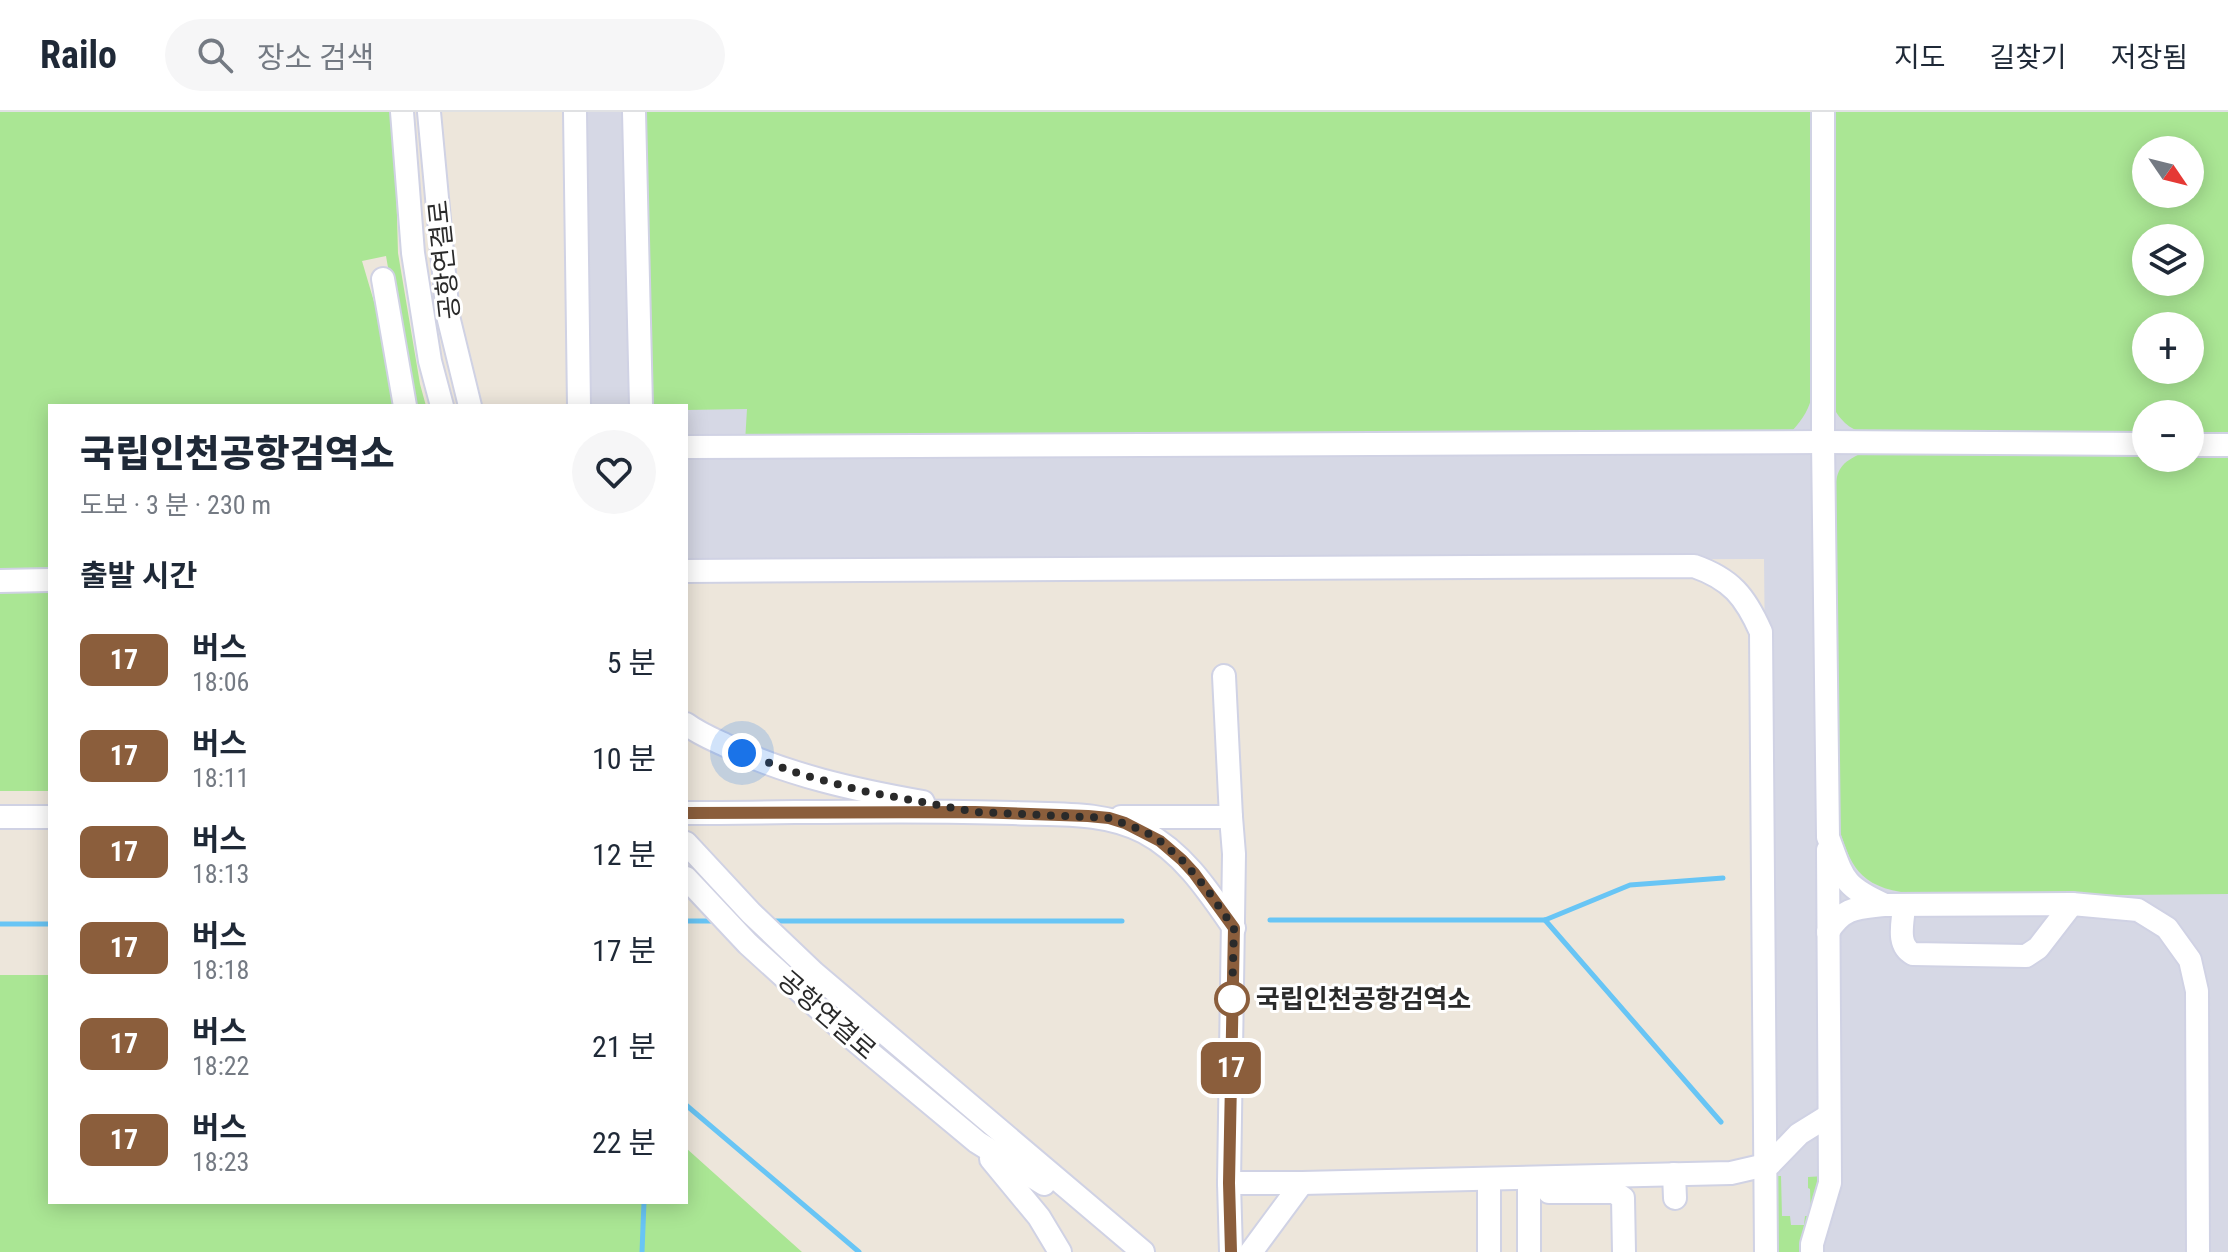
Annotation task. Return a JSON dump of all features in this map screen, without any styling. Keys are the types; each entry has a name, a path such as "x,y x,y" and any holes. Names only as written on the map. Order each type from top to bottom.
{"street":[{"name":"공항연결로","path":"402,112 413,253 430,361 441,404"},
{"name":"공항연결로","path":"429,112 448,316 470,404"},
{"path":"575,112 579,404"},
{"path":"634,112 641,404"},
{"path":"1812,1252 1830,1183 1823,112"},
{"path":"383,279 405,404"},
{"path":"688,447 1823,442 2132,444"},
{"path":"2204,445 2228,445"},
{"path":"688,571 1694,566 1717,574 1751,611 1761,632 1766,1252"},
{"path":"0,581 48,580"},
{"path":"1224,676 1234,854 1229,1183 1231,1252"},
{"path":"688,725 742,753 800,774 863,791 975,812"},
{"path":"688,813 975,812 1231,817"},
{"path":"1088,816 1125,823 1160,841 1194,873 1234,928"},
{"path":"0,817 48,817"},
{"path":"1828,837 1849,885 1860,894 1895,906"},
{"name":"공항연결로","path":"688,845 751,913 814,973 1143,1252"},
{"name":"공항연결로","path":"688,880 782,976 977,1142"},
{"path":"1895,906 1905,950 1913,954 2026,956 2038,948 2072,904"},
{"path":"1828,932 1837,918 1851,910 1895,906 2072,904 2138,910 2167,928 2190,960 2197,991 2198,1252"},
{"path":"1229,1183 1529,1185 1731,1173 1770,1164 1799,1134 1828,1116"},
{"path":"977,1142 1039,1217 1060,1252"},
{"path":"977,1142 1041,1181 1124,1252"},
{"path":"1674,1174 1675,1198"},
{"path":"1251,1252 1302,1183"},
{"path":"1489,1185 1489,1252"},
{"path":"1529,1185 1529,1252"},
{"path":"1529,1185 1614,1192 1623,1198 1624,1252"}],"shaded area":[{"path":"584,112 2228,112 2228,1252 1771,1252 1764,559 688,562 688,404 587,404"}],"green space":[{"path":"0,112 394,112 398,253 425,404 412,404 386,256 362,261 385,339 400,404 48,404 48,577 0,577"},
{"path":"642,112 1812,112 1813,391 1806,413 1792,431 745,442 747,409 688,410 688,404 646,404"},
{"path":"1831,112 2228,112 2228,434 2204,434 2204,400 2132,400 2132,434 1870,435 1841,419 1834,409"},
{"path":"2132,450 2132,472 2204,472 2204,450 2228,450 2228,894 1901,892 1872,883 1855,867 1835,817 1835,491 1841,467 1862,453"},
{"path":"0,584 48,584 48,791 0,791"},
{"path":"0,975 48,975 48,1204 688,1204 688,1150 802,1252 0,1252"},
{"path":"1770,1176 1781,1176 1782,1216 1790,1216 1791,1225 1804,1225 1805,1216 1811,1216 1808,1177 1825,1176 1807,1252 1771,1252"}],"waterway":[{"path":"1270,920 1545,920 1630,885 1723,878"},
{"path":"1545,920 1721,1122"},
{"path":"688,921 717,921"},
{"path":"771,921 1122,921"},
{"path":"0,924 48,924"},
{"path":"688,1107 859,1252"},
{"path":"642,1252 644,1204"}],"bus line":[{"name":"17","path":"688,813 975,812 1088,816 1125,823 1160,841 1194,873 1234,928 1229,1183 1231,1252"}],"place":[{"name":"국립인천공항검역소","path":"1232,999"}],"route":[{"path":"742,753 800,774 863,791 975,812 1109,818 1144,831 1182,860 1234,928 1232,999"}]}
